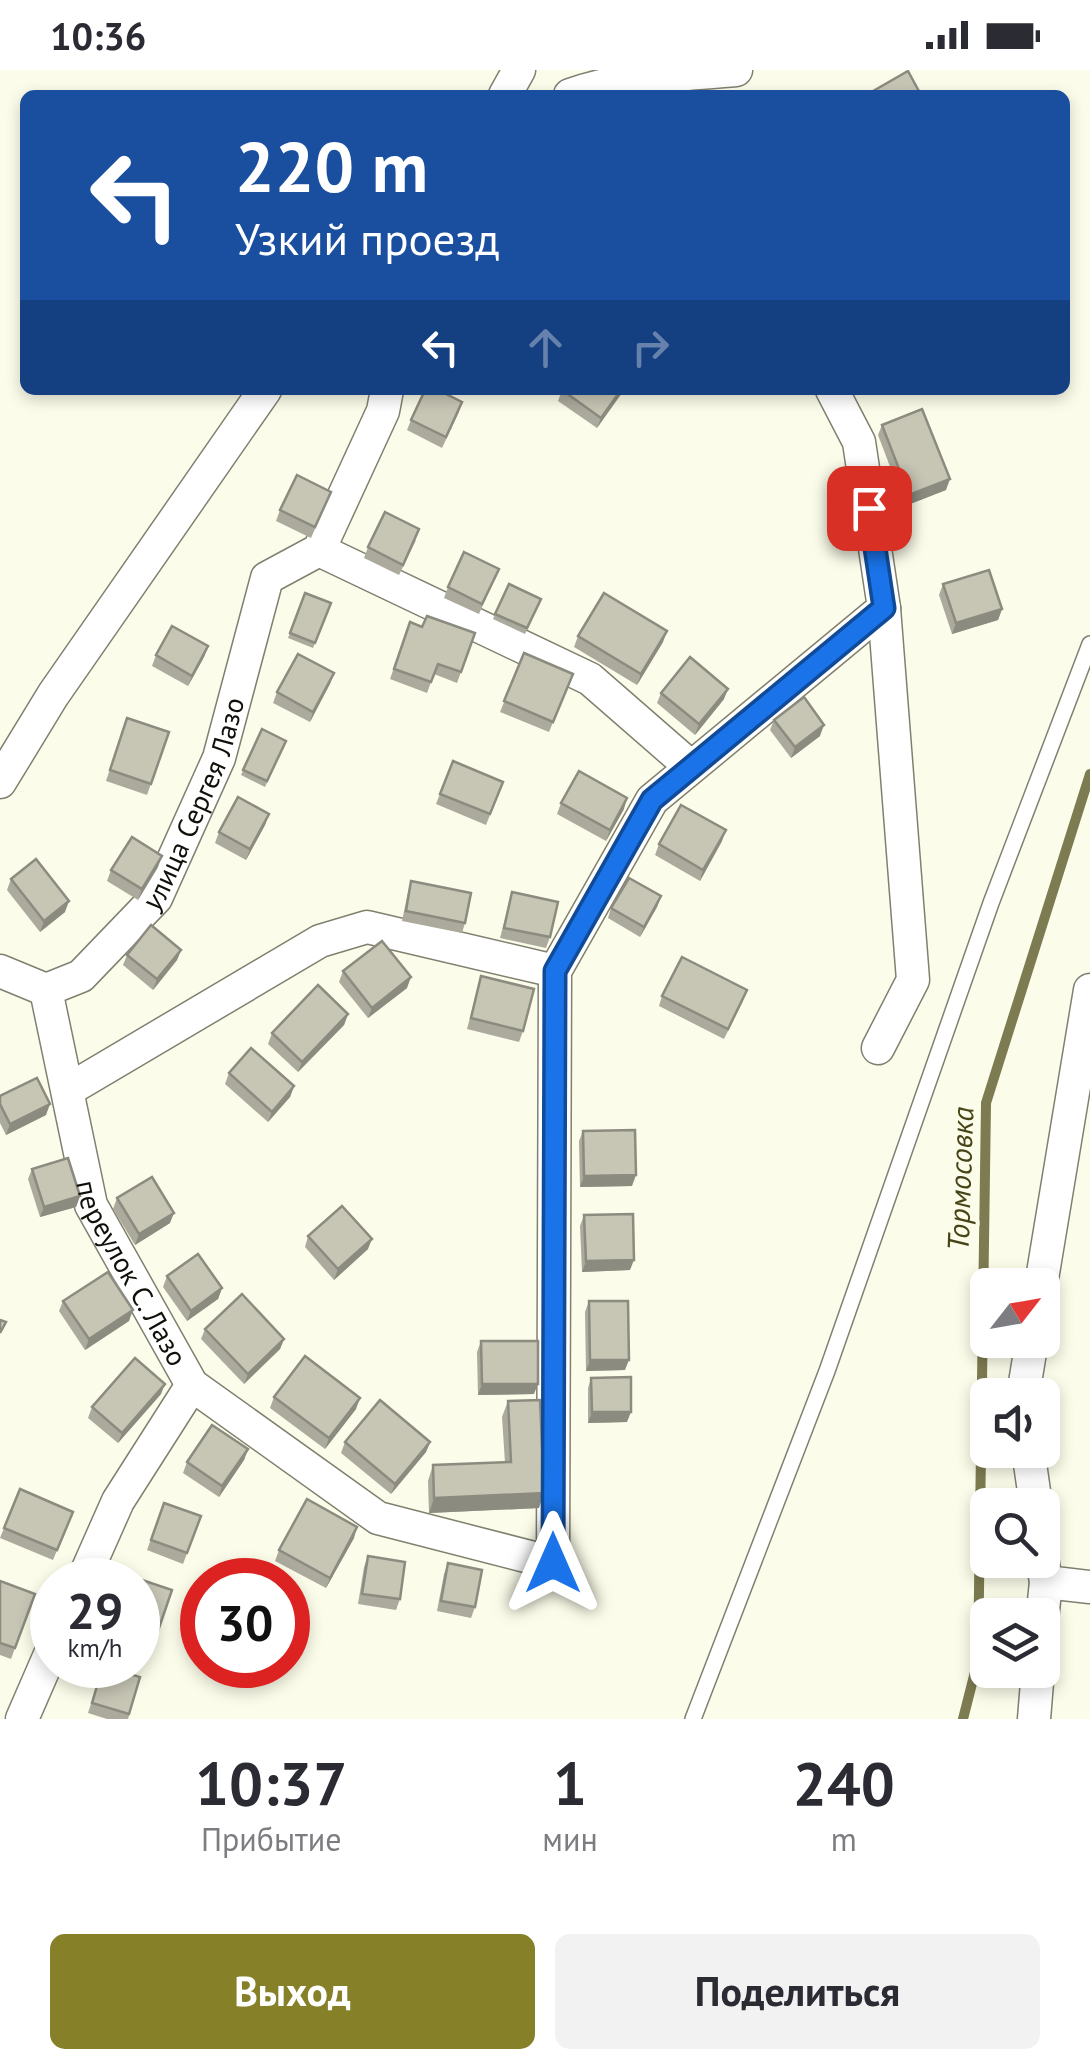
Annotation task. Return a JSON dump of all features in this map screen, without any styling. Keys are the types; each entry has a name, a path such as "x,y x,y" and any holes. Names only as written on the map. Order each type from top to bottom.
{"street":[{"path":"588,90 619,81 736,70"},
{"path":"0,782 53,695 262,395"},
{"path":"386,395 383,411 319,550 590,679 691,767"},
{"path":"835,395 859,442 884,608 913,980 878,1048"},
{"name":"улица Сергея Лазо","path":"46,990 81,976 156,898 218,758 267,578 319,550"},
{"path":"68,1090 320,940 367,928 555,971 652,800 884,608"},
{"path":"0,971 46,990"},
{"name":"переулок С. Лазо","path":"46,990 91,1206 192,1385 378,1518 553,1563 555,971"},
{"path":"1045,1268 1090,990"},
{"path":"93,1558 118,1501 192,1385"},
{"path":"1060,1576 1090,1588"},
{"path":"22,1719 35,1688"},
{"path":"1034,1719 1037,1688"}],"lane":[{"path":"694,1719 827,1371 991,903 1090,644"}],"building":[{"path":"908,71 918,90 875,90"},
{"path":"423,395 448,395 462,402 446,437 411,420"},
{"path":"569,395 617,395 601,418"},
{"path":"922,409 950,479 909,495 882,425"},
{"path":"297,475 331,492 315,527 280,510"},
{"path":"385,512 419,529 403,565 368,547"},
{"path":"464,552 499,569 482,604 448,587"},
{"path":"989,570 1002,609 956,623 943,584"},
{"path":"509,584 541,599 527,628 495,614"},
{"path":"305,593 331,603 315,643 290,633"},
{"path":"604,593 667,631 641,674 578,636"},
{"path":"427,616 475,633 461,672 438,664 431,682 394,669 410,622 422,627"},
{"path":"172,626 208,646 192,676 156,655"},
{"path":"524,653 573,674 553,722 504,701"},
{"path":"298,654 334,673 313,712 277,692"},
{"path":"690,657 728,689 699,724 661,693"},
{"path":"804,697 824,725 795,747 774,720"},
{"path":"127,718 169,732 151,784 110,770"},
{"path":"262,729 286,741 267,781 243,770"},
{"path":"453,761 503,782 490,814 440,794"},
{"path":"579,771 627,798 610,830 561,803"},
{"path":"238,797 269,814 250,849 219,832"},
{"path":"681,805 726,830 703,870 659,844"},
{"path":"132,837 162,856 142,889 111,870"},
{"path":"36,859 69,901 44,921 11,879"},
{"path":"629,878 661,896 644,927 611,908"},
{"path":"411,881 471,893 465,923 406,911"},
{"path":"512,892 558,902 550,937 504,928"},
{"path":"151,925 181,950 157,979 127,955"},
{"path":"382,941 411,977 372,1008 343,971"},
{"path":"682,957 747,990 728,1029 662,996"},
{"path":"481,976 534,989 523,1031 471,1018"},
{"path":"318,985 348,1014 302,1062 272,1033"},
{"path":"251,1048 294,1086 272,1112 229,1073"},
{"path":"37,1078 50,1104 10,1124 0,1096"},
{"path":"635,1130 636,1175 584,1176 583,1131"},
{"path":"68,1158 80,1196 44,1207 32,1169"},
{"path":"152,1177 174,1213 139,1234 117,1198"},
{"path":"342,1206 372,1239 338,1269 308,1236"},
{"path":"633,1214 634,1260 586,1261 584,1215"},
{"path":"198,1254 222,1288 191,1311 167,1276"},
{"path":"108,1272 133,1310 89,1339 63,1301"},
{"path":"242,1294 284,1339 248,1374 205,1329"},
{"path":"589,1301 628,1301 629,1360 590,1360"},
{"path":"481,1341 538,1341 538,1384 482,1384"},
{"path":"305,1356 360,1398 329,1438 274,1397"},
{"path":"135,1358 165,1384 122,1433 92,1407"},
{"path":"631,1377 631,1412 592,1412 591,1378"},
{"path":"380,1400 430,1442 395,1484 345,1442"},
{"path":"540,1400 544,1493 434,1498 433,1465 511,1462 508,1401"},
{"path":"212,1425 248,1449 222,1486 187,1462"},
{"path":"20,1489 73,1512 57,1550 4,1528"},
{"path":"307,1499 357,1527 330,1578 310,1567 310,1558 294,1558 279,1550"},
{"path":"164,1503 201,1516 187,1553 151,1540"},
{"path":"368,1556 405,1562 400,1599 362,1594"},
{"path":"448,1563 482,1570 475,1607 441,1601"},
{"path":"0,1581 30,1592 30,1608 15,1648 0,1643"},
{"path":"160,1586 172,1590 160,1625"},
{"path":"96,1688 137,1688 129,1714 92,1703"}],"waterway":[{"name":"Тормосовка","path":"963,1719 978,1660 986,1103 1090,774"}],"route":[{"path":"553,1563 555,971 652,800 884,608 869,508"}]}
